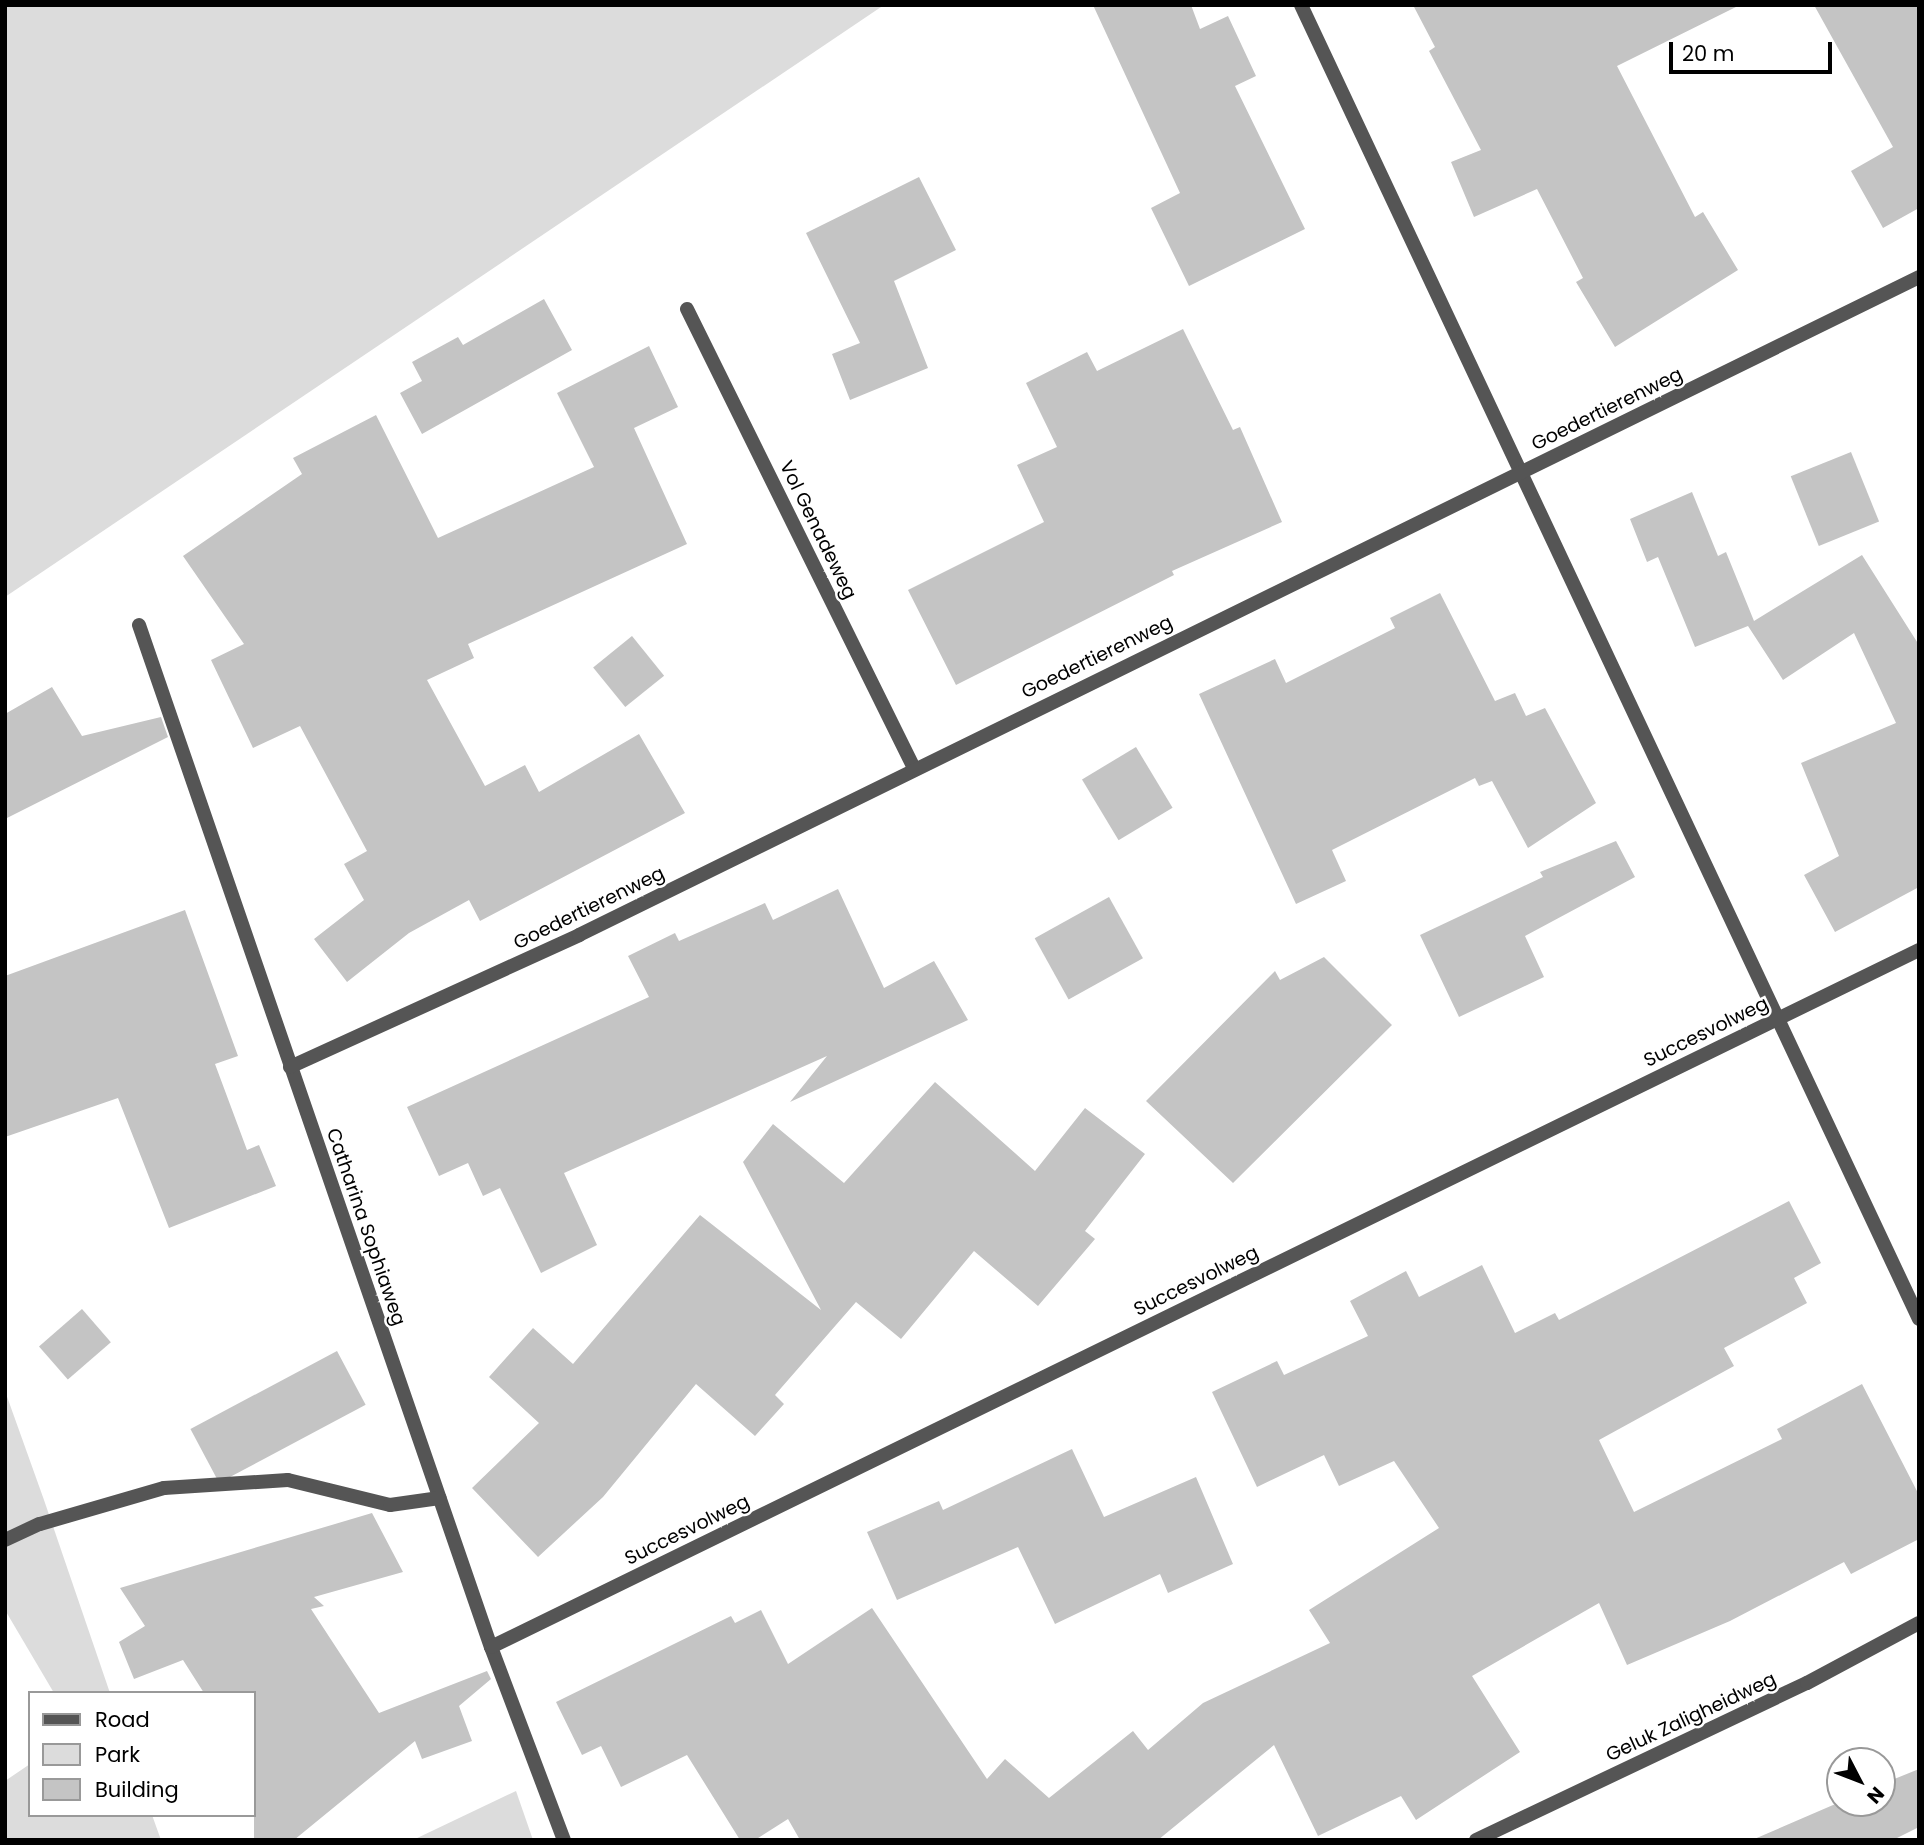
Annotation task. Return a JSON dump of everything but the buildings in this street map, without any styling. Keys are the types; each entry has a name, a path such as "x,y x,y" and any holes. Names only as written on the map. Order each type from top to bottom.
{"street":[{"path":"1301,5 1919,1319"},
{"name":"Goedertierenweg","path":"290,1068 579,935 1919,277"},
{"name":"Vol Genadeweg","path":"687,309 915,768"},
{"name":"Catharina Sophiaweg","path":"139,625 491,1647 564,1840"},
{"name":"Succesvolweg","path":"491,1647 1919,950"},
{"path":"5,1539 40,1524 164,1488 288,1480 390,1505 440,1499"},
{"name":"Geluk Zaligheidweg","path":"1476,1840 1807,1683 1919,1623"}],"green space":[{"path":"5,5 884,5 5,597"},
{"path":"5,1391 109,1691 53,1691 5,1610"},
{"path":"28,1765 28,1817 153,1817 161,1840 5,1840 5,1781"},
{"path":"516,1791 533,1840 413,1840"}]}
